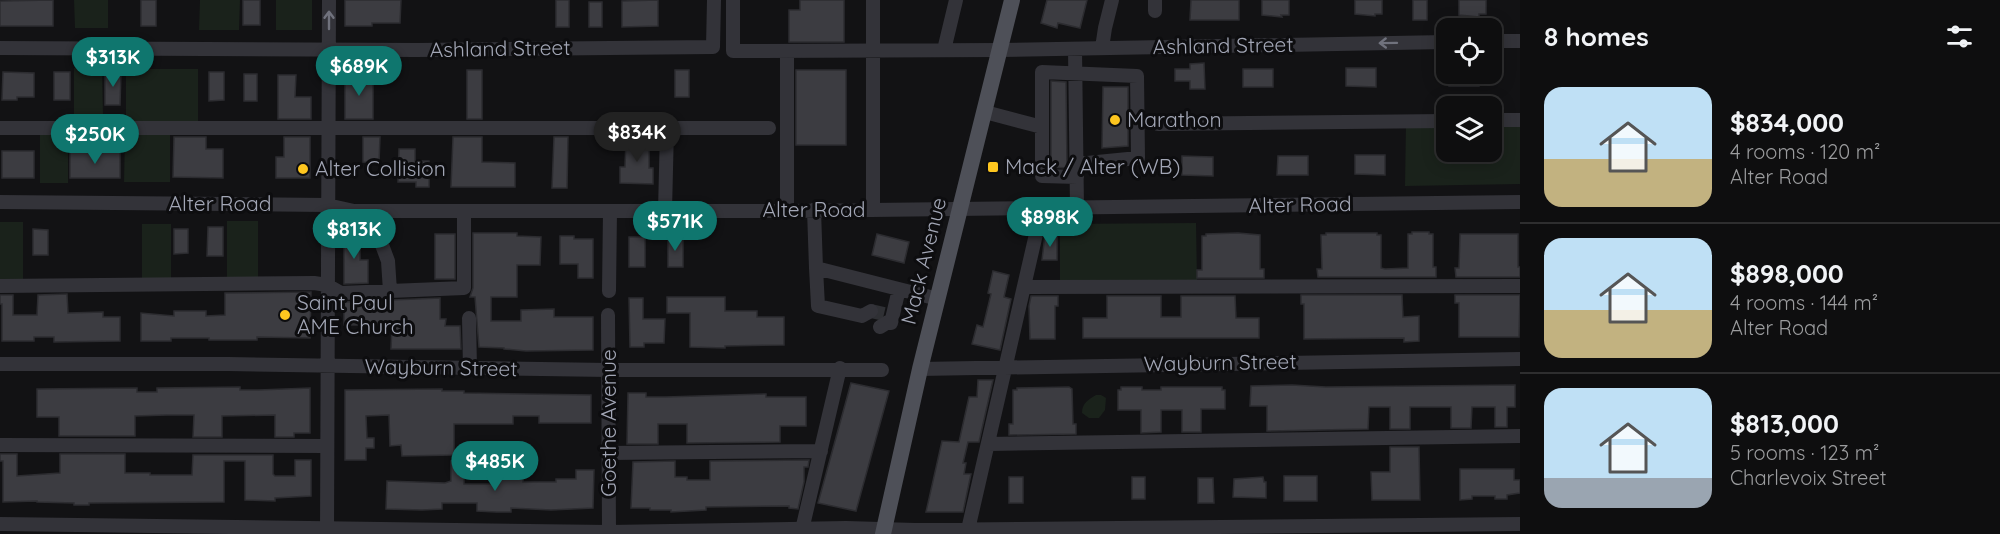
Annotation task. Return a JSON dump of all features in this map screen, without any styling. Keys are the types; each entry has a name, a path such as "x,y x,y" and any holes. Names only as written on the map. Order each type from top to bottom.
{"main road":[{"name":"Mack Avenue","path":"884,532 920,369 1012,0"}],"street":[{"path":"327,531 329,0"},
{"name":"Ashland Street","path":"0,48 417,50 713,47 714,0"},
{"name":"Ashland Street","path":"733,0 733,51 1000,50 1436,42"},
{"path":"873,0 873,210"},
{"path":"944,50 956,0"},
{"path":"1107,48 1105,28 1112,0"},
{"path":"1502,41 1520,41"},
{"path":"1076,49 1077,208"},
{"path":"787,51 788,211"},
{"path":"1042,72 1076,73 1137,76 1138,158 1042,176 1042,72"},
{"path":"985,112 1042,127"},
{"path":"1502,120 1520,120"},
{"path":"1158,124 1436,121"},
{"path":"0,128 769,128"},
{"path":"665,211 667,128"},
{"name":"Alter Road","path":"0,202 327,205 354,211 788,211 1520,202"},
{"path":"967,532 1042,208"},
{"path":"814,210 818,306 891,323 899,289"},
{"path":"374,211 373,233 382,245 388,261 390,291"},
{"path":"0,286 314,283 327,285 340,293 464,288 464,211"},
{"path":"609,291 610,211"},
{"path":"816,268 938,299"},
{"path":"1024,287 1520,286"},
{"name":"Goethe Avenue","path":"601,532 609,453 608,315"},
{"path":"469,318 470,369"},
{"name":"Wayburn Street","path":"920,369 1520,359"},
{"name":"Wayburn Street","path":"0,364 228,364 608,370 882,369"},
{"path":"802,531 840,368"},
{"path":"988,444 1520,436"},
{"path":"0,445 327,446"},
{"path":"609,453 821,451"},
{"path":"0,524 327,531 628,533 967,532 1520,524"}],"shaded area":[{"path":"74,0 108,0 108,28 75,28"},
{"path":"200,0 240,0 239,30 199,30"},
{"path":"276,0 312,0 312,30 276,30"},
{"path":"102,67 103,115 74,115 74,68"},
{"path":"126,69 198,69 198,122 126,122"},
{"path":"1406,123 1436,124 1436,162 1502,162 1502,124 1520,124 1520,184 1405,186"},
{"path":"40,134 68,134 68,183 40,183"},
{"path":"125,135 170,135 170,182 124,182"},
{"path":"227,221 258,221 258,278 227,278"},
{"path":"0,222 23,222 23,282 0,282"},
{"path":"1196,223 1197,281 1060,282 1060,224"},
{"path":"142,224 171,224 171,279 142,279"},
{"path":"1096,395 1106,398 1105,410 1099,418 1089,418 1082,413 1083,407"}],"building":[{"path":"53,0 53,26 0,26 0,1"},
{"path":"141,0 156,0 156,26 141,26"},
{"path":"243,0 260,0 260,25 243,25"},
{"path":"345,0 401,0 400,23 345,26"},
{"path":"556,0 569,0 569,27 556,27"},
{"path":"658,0 658,26 622,27 622,1"},
{"path":"800,0 844,0 844,42 789,42 789,10 800,10"},
{"path":"1047,0 1087,0 1080,28 1058,23 1057,28 1041,23"},
{"path":"1191,0 1239,0 1239,20 1190,20"},
{"path":"1262,0 1289,0 1289,15 1281,15 1282,17 1262,15"},
{"path":"1355,0 1382,0 1382,14 1375,14 1375,16 1355,14"},
{"path":"1413,0 1427,0 1427,20 1413,20"},
{"path":"1459,0 1486,0 1486,14 1479,14 1479,17 1459,15"},
{"path":"589,2 602,2 602,27 589,27"},
{"path":"1204,63 1205,89 1190,89 1190,81 1175,81 1175,69 1190,69 1190,64"},
{"path":"1346,68 1376,68 1376,87 1346,86"},
{"path":"1243,69 1273,69 1273,87 1243,87"},
{"path":"467,70 482,70 482,119 467,119"},
{"path":"675,70 689,70 689,97 675,97"},
{"path":"796,70 846,70 846,145 796,145"},
{"path":"3,72 34,73 34,97 2,100"},
{"path":"54,72 70,72 70,100 54,100"},
{"path":"105,72 121,72 120,105 105,105"},
{"path":"209,72 224,72 224,100 209,101"},
{"path":"244,74 257,74 257,101 244,101"},
{"path":"278,75 296,75 295,97 311,97 311,119 278,119"},
{"path":"345,75 373,75 373,119 345,119"},
{"path":"1051,81 1066,82 1067,168 1051,167"},
{"path":"1449,84 1479,84 1479,86 1449,86"},
{"path":"1103,87 1128,87 1128,146 1102,148"},
{"path":"174,137 206,137 206,149 223,149 223,178 173,177"},
{"path":"284,137 310,137 310,178 276,178 276,157 284,157"},
{"path":"363,137 380,137 379,163 363,162"},
{"path":"453,137 482,137 482,162 515,163 515,187 451,187"},
{"path":"554,137 568,137 567,188 552,188"},
{"path":"626,138 649,139 649,168 653,168 653,184 620,183 620,167 625,167"},
{"path":"399,149 415,149 415,161 429,161 429,187 416,187 416,182 398,182"},
{"path":"2,151 34,151 34,178 2,178"},
{"path":"120,151 120,178 70,178 70,152"},
{"path":"1355,155 1385,155 1385,175 1355,174"},
{"path":"1182,156 1213,157 1213,176 1182,175"},
{"path":"1278,156 1308,156 1308,175 1277,175"},
{"path":"208,227 223,227 223,256 207,256"},
{"path":"33,229 48,230 48,255 33,255"},
{"path":"174,229 188,229 188,253 174,254"},
{"path":"344,231 360,231 360,260 368,260 368,283 344,284"},
{"path":"1412,232 1433,234 1433,267 1436,267 1436,277 1318,277 1317,269 1322,269 1321,235 1326,235 1326,233 1377,233 1381,235 1381,268 1385,269 1408,268 1408,234"},
{"path":"473,233 517,233 517,236 541,237 540,265 517,265 517,297 491,297 491,321 521,321 521,310 554,309 554,317 593,317 593,350 526,351 479,347 475,297 470,297 473,288"},
{"path":"1238,233 1260,235 1260,269 1264,269 1264,278 1197,278 1197,270 1202,270 1202,236"},
{"path":"435,234 455,234 455,279 435,279"},
{"path":"877,234 909,242 904,263 872,255"},
{"path":"1460,234 1518,234 1520,277 1456,277 1455,268 1459,268"},
{"path":"1045,235 1057,235 1057,260 1042,260"},
{"path":"560,236 593,239 593,278 578,278 578,264 560,264"},
{"path":"668,236 683,236 683,267 668,267"},
{"path":"629,237 645,237 645,267 629,267"},
{"path":"993,271 1009,275 1004,297 1011,299 1000,350 972,344 977,325 983,327 991,294 988,293"},
{"path":"311,292 310,338 257,337 257,340 209,340 209,338 171,338 171,341 141,341 141,313 174,316 174,311 206,311 206,316 225,315 225,293"},
{"path":"67,294 68,313 103,312 103,317 120,317 120,341 54,342 54,337 34,337 34,341 2,341 0,295 13,295 13,315 37,315 38,295"},
{"path":"1301,295 1402,295 1403,317 1419,316 1419,341 1404,342 1404,338 1304,339 1304,304 1301,304"},
{"path":"1455,295 1520,295 1519,337 1459,337 1459,303 1455,303"},
{"path":"1031,296 1058,296 1058,306 1055,306 1055,339 1030,339"},
{"path":"1107,296 1161,296 1161,317 1181,317 1181,296 1235,296 1236,318 1259,318 1259,338 1083,338 1083,318 1107,318"},
{"path":"667,297 725,297 725,311 757,311 757,317 784,317 784,345 690,347 690,313 667,313"},
{"path":"440,298 440,319 446,319 445,326 460,326 461,349 391,349 392,325 344,325 344,302"},
{"path":"629,298 643,298 643,319 665,319 664,343 644,343 644,347 630,347"},
{"path":"978,380 993,380 979,442 968,442 963,463 966,463 964,474 971,474 963,512 926,512 942,441 959,442 969,397 977,397"},
{"path":"851,383 889,391 856,511 818,503"},
{"path":"1515,385 1515,407 1507,407 1507,427 1495,427 1495,407 1472,407 1471,428 1451,428 1451,407 1410,407 1410,429 1390,429 1390,407 1369,407 1368,429 1267,431 1267,406 1250,406 1251,386 1326,387"},
{"path":"240,387 240,390 310,388 310,433 294,433 294,437 275,437 275,415 222,416 222,437 193,437 194,415 167,415 135,416 135,436 59,436 59,417 37,417 37,389 137,388 137,392 157,392 157,388"},
{"path":"1069,387 1072,389 1073,424 1076,424 1076,434 1009,435 1009,424 1013,424 1013,390"},
{"path":"1121,387 1161,390 1161,387 1222,387 1222,390 1225,390 1225,409 1201,409 1201,432 1182,432 1182,410 1161,410 1161,432 1141,433 1141,410 1118,410 1118,390 1121,390"},
{"path":"442,389 442,391 464,391 464,393 591,395 591,423 539,423 539,416 513,416 513,424 454,424 454,455 402,456 401,445 390,446 389,415 366,416 367,438 374,438 374,448 366,448 366,460 345,460 345,390"},
{"path":"628,393 646,393 646,397 766,394 766,397 806,397 806,426 780,426 780,442 687,443 687,424 658,424 658,444 627,444"},
{"path":"1390,447 1419,447 1420,500 1372,500 1371,472 1390,472"},
{"path":"0,454 17,454 17,476 60,473 60,454 125,454 125,473 150,473 150,475 192,475 193,455 273,455 273,474 275,476 295,476 295,460 311,460 311,496 275,498 275,501 245,500 245,461 224,461 224,502 74,505 74,503 37,501 3,502 3,461 0,461"},
{"path":"809,460 808,467 804,467 804,482 798,509 789,508 789,506 706,507 706,510 671,512 671,510 631,508 633,462 675,461 675,477 687,477 687,480 710,480 710,461"},
{"path":"451,461 464,461 464,484 493,484 493,461 523,461 523,482 556,482 556,479 576,479 576,470 594,470 593,508 551,510 511,508 511,512 496,512 477,511 477,503 442,503 442,509 386,509 387,481 445,483 451,481"},
{"path":"1460,469 1514,469 1514,480 1520,480 1520,493 1507,495 1507,499 1495,499 1495,496 1472,496 1472,499 1460,500"},
{"path":"1284,476 1317,476 1317,501 1284,501"},
{"path":"1009,477 1023,477 1023,503 1009,503"},
{"path":"1132,477 1145,477 1145,499 1132,499"},
{"path":"1263,477 1266,482 1266,498 1233,497 1234,479"},
{"path":"1198,478 1213,478 1214,503 1198,503"}],"tunnel":[{"path":"871,311 884,314"}],"place":[{"name":"Marathon","path":"1115,120"},
{"name":"Mack / Alter (WB)","path":"993,167"},
{"name":"Alter Collision","path":"303,169"},
{"name":"Saint Paul AME Church","path":"285,315"}]}
